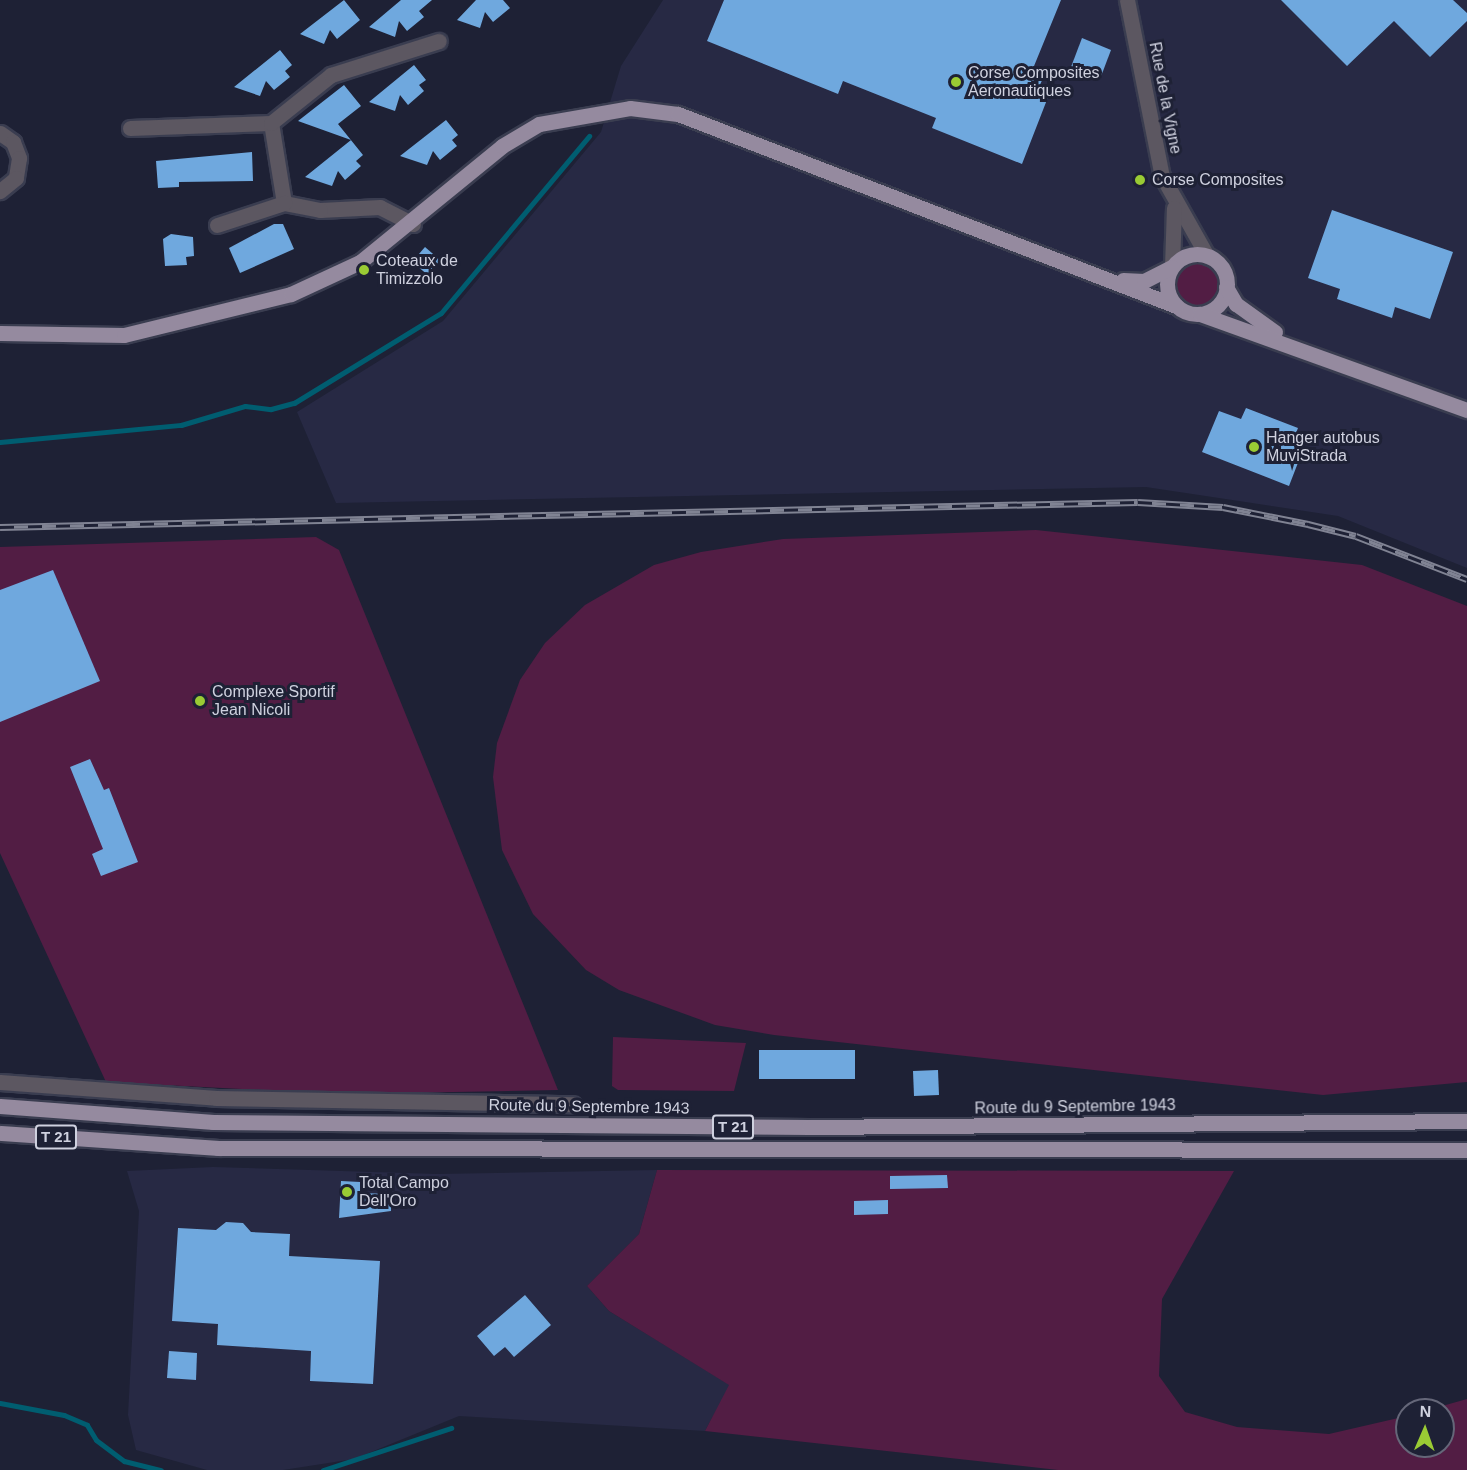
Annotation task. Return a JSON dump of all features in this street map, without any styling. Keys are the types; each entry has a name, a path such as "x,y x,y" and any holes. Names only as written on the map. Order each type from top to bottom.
{"main road":[{"path":"0,333 83,338 183,324 332,279 413,224 502,146 539,124 630,108 678,114 1176,306 1318,354 1467,411"},
{"path":"1111,280 1144,281 1172,267 1184,257 1206,256 1222,268 1226,287 1258,323 1318,354"},
{"path":"1172,267 1167,283 1176,306"},
{"path":"1200,314 1219,305 1226,287"},
{"name":"Route du 9 Septembre 1943","path":"0,1106 249,1122 809,1127 1467,1121"},
{"name":"T 21","path":"0,1134 218,1148 1467,1150"}],"street":[{"name":"Rue de la Vigne","path":"1127,0 1162,176 1173,202 1206,256"},
{"path":"130,128 271,123 331,75 439,40"},
{"path":"271,123 284,203"},
{"path":"0,133 13,142 19,158 16,178 0,191"},
{"name":"Rue de la Vigne","path":"1172,267 1173,202"},
{"path":"217,225 284,203 320,210 380,207 413,224"},
{"path":"0,1082 216,1098 573,1104"}],"shaded area":[{"path":"663,0 1467,0 1467,568 1338,516 1146,487 336,503 297,412 443,321 601,132 621,66"},
{"path":"1195,260 1212,267 1219,284 1212,301 1195,308 1178,301 1171,284 1178,267"},
{"path":"1036,530 1362,565 1467,606 1467,1082 1323,1095 774,1035 715,1025 619,990 586,970 533,914 502,850 493,777 497,743 520,680 545,643 585,605 654,565 701,552 783,539"},
{"name":"Complexe Sportif Jean Nicoli","path":"316,537 339,550 558,1090 342,1094 106,1082 0,853 0,547"},
{"path":"613,1037 746,1043 734,1091 618,1090 612,1086"},
{"path":"213,1167 437,1174 657,1170 639,1234 587,1286 609,1311 730,1385 705,1431 459,1416 354,1459 283,1470 207,1470 136,1450 128,1415 139,1211 127,1171"},
{"path":"657,1170 1234,1171 1162,1299 1159,1376 1185,1412 1237,1427 1329,1434 1395,1419 1395,1458 1455,1458 1455,1402 1467,1399 1467,1470 1058,1470 705,1431 729,1385 609,1311 587,1286 639,1234"}],"building":[{"path":"344,0 360,20 337,39 330,30 324,44 300,34"},
{"path":"401,0 432,0 419,11 424,17 407,31 399,21 395,37 369,27"},
{"path":"476,0 503,0 510,8 493,22 485,12 480,28 457,20"},
{"name":"Corse Composites Aeronautiques","path":"724,0 1061,0 1032,71 1044,76 1039,87 1050,92 1022,164 932,128 936,118 843,81 838,94 707,41"},
{"path":"1281,0 1453,0 1467,13 1467,21 1430,57 1394,21 1347,66"},
{"path":"1082,38 1111,50 1100,79 1071,67"},
{"path":"280,50 292,65 285,71 290,77 274,90 266,81 260,96 234,87"},
{"path":"414,65 426,80 419,85 424,91 408,105 400,95 395,111 369,102"},
{"path":"344,85 361,106 338,124 351,140 298,121"},
{"path":"446,120 458,135 452,140 457,146 440,160 433,151 427,165 400,156"},
{"path":"351,140 363,155 356,161 361,166 345,180 338,171 332,186 305,177"},
{"path":"252,152 253,181 179,182 179,187 158,188 156,161"},
{"path":"1332,210 1453,252 1430,319 1395,307 1392,318 1337,299 1340,289 1308,278"},
{"path":"274,224 283,224 294,249 240,273 229,248"},
{"path":"171,234 193,237 194,256 186,257 187,265 165,266 163,239"},
{"path":"425,247 440,260 428,275 412,262"},
{"name":"Hanger autobus MuviStrada","path":"1246,408 1298,428 1294,438 1306,442 1289,486 1202,452 1219,411 1241,419"},
{"path":"53,570 100,681 0,722 0,590"},
{"path":"90,759 104,790 109,788 138,862 101,876 92,854 103,849 70,767"},
{"path":"759,1050 855,1050 855,1079 759,1079"},
{"path":"938,1070 939,1095 914,1096 913,1071"},
{"path":"947,1175 948,1188 890,1189 890,1176"},
{"path":"341,1181 360,1182 360,1193 391,1194 391,1211 339,1218"},
{"path":"888,1200 888,1214 854,1215 854,1201"},
{"path":"226,1222 243,1223 251,1232 290,1234 289,1256 380,1261 373,1384 310,1381 311,1351 217,1345 218,1324 172,1321 178,1228 216,1230"},
{"path":"525,1295 551,1325 514,1357 505,1347 494,1356 477,1336"},
{"path":"169,1351 197,1353 196,1380 167,1378"}],"waterway":[{"path":"0,442 181,425 245,406 271,409 294,403 441,313 589,136"},
{"path":"0,1403 64,1415 87,1425 96,1440 124,1461 161,1470"},
{"path":"323,1470 451,1428"}],"railway":[{"path":"0,527 1138,502 1223,507 1308,524 1356,536 1467,579"}],"place":[{"name":"Corse Composites Aeronautiques","path":"956,82"},
{"name":"Corse Composites","path":"1140,180"},
{"name":"Coteaux de Timizzolo","path":"364,270"},
{"name":"Hanger autobus MuviStrada","path":"1254,447"},
{"name":"Complexe Sportif Jean Nicoli","path":"200,701"},
{"name":"Total Campo Dell'Oro","path":"347,1192"}]}
